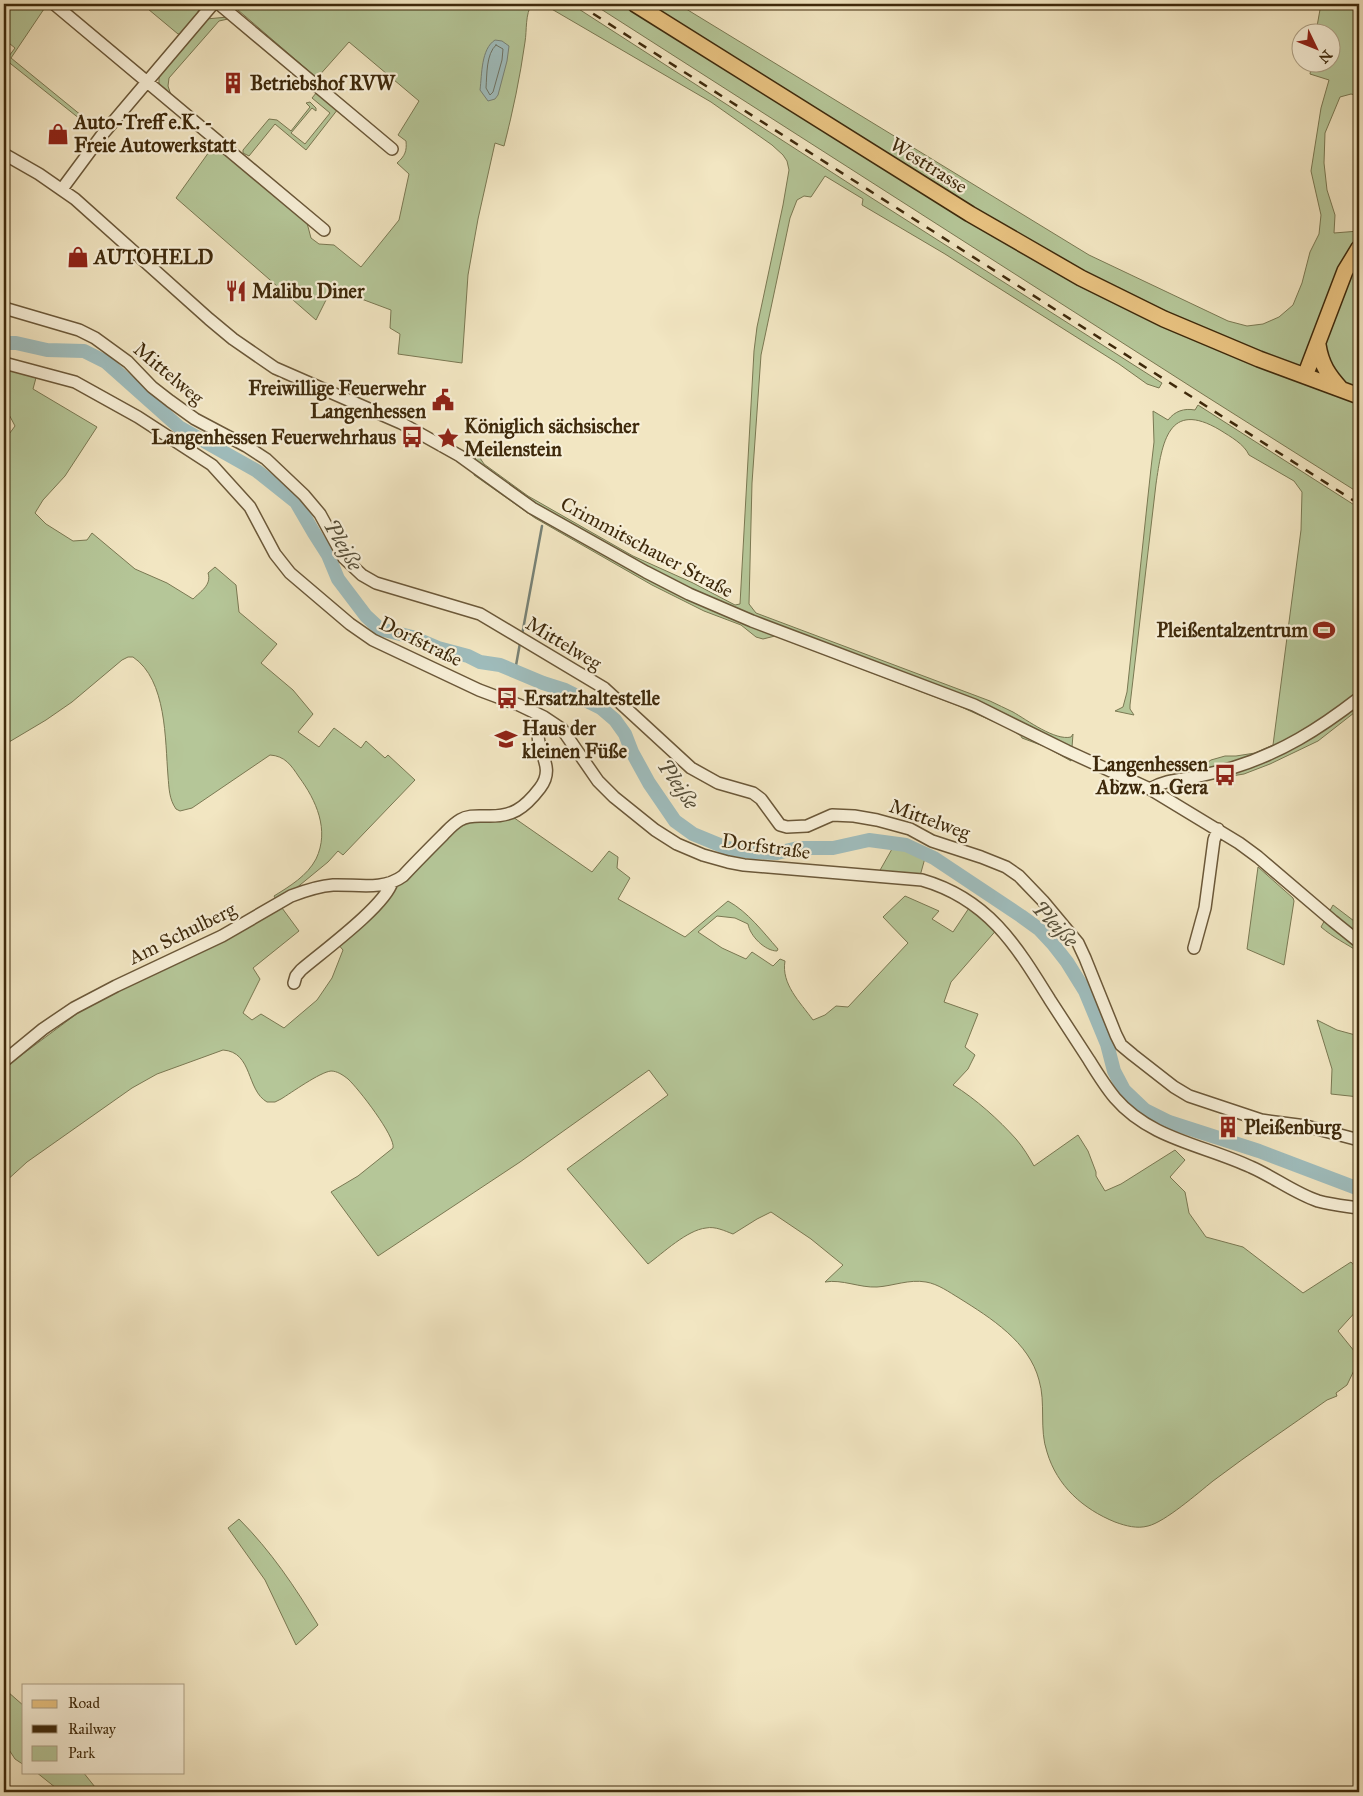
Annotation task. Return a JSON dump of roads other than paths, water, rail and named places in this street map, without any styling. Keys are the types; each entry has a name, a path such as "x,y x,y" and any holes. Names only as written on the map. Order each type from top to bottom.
{"main road":[{"name":"Westtrasse","path":"635,4 946,199 1035,252 1123,300 1164,320 1213,340 1359,396"},
{"path":"1305,376 1345,271 1359,248"},
{"path":"1318,345 1325,370 1342,390"}],"street":[{"path":"54,4 324,230"},
{"path":"62,189 102,135 212,4"},
{"path":"219,4 392,149"},
{"name":"Crimmitschauer Straße","path":"4,154 62,189 146,265 209,319 258,357 292,376 382,413 432,440 460,456 532,508 689,594 752,621 974,705 1150,789 1218,829 1258,857 1359,942"},
{"name":"Mittelweg","path":"4,308 79,330 96,338 128,362 152,387 170,402 195,420 246,446 266,459 304,495 320,514 344,558 362,575 376,583 480,614 597,684 691,768 718,783 753,793 761,799 780,825 787,827 807,826 832,815 877,820 910,829 932,841 996,863 1013,872 1043,901 1078,943 1086,958 1121,1045 1182,1091 1210,1104 1261,1120 1306,1126 1359,1140"},
{"name":"Dorfstraße","path":"4,363 75,382 138,417 212,465 250,507 275,554 290,573 365,636 480,690 544,717 562,729 598,781 614,797 677,844 703,855 744,865 922,880 937,884 957,894 986,914 1000,927 1026,960 1114,1097 1137,1119 1167,1135 1251,1166 1291,1189 1317,1200 1359,1208"},
{"path":"1150,789 1165,782 1225,770 1271,754 1294,743 1318,728 1359,698"},
{"name":"Am Schulberg","path":"4,1061 80,1004 222,936 291,896 328,886 376,885 392,882 403,876 458,821 473,816 503,816 521,809 540,788 547,774 538,736 539,724 544,717"},
{"path":"1194,948 1205,908 1214,840 1218,829"},
{"name":"Am Schulberg","path":"294,983 300,970 363,918 388,892 392,882"}],"water":[{"path":"495,40 502,41 509,46 498,95 495,99 488,101 480,90 482,70 487,49"}],"waterway":[{"name":"Pleiße","path":"4,343 16,343 47,350 84,351 106,362 179,427 257,471 296,502 328,555 338,579 366,616 380,629 412,637 480,662 500,665 565,690 601,708 615,720 625,734 632,752 649,783 675,821 693,834 727,848 753,852 777,853 798,848 833,848 869,840 906,845 934,858 1039,929 1053,944 1085,991 1107,1044 1114,1071 1124,1090 1145,1110 1169,1122 1259,1151 1359,1189"},
{"path":"522,635 542,526"},
{"path":"515,671 520,643"}],"railway":[{"path":"578,4 1359,504"}],"place":[{"name":"Betriebshof RVW","path":"233,83"},
{"name":"Auto-Treff e.K. - Freie Autowerkstatt","path":"58,134"},
{"name":"AUTOHELD","path":"78,257"},
{"name":"Malibu Diner","path":"236,291"},
{"name":"Freiwillige Feuerwehr Langenhessen","path":"443,400"},
{"name":"Langenhessen Feuerwehrhaus","path":"412,437"},
{"name":"Königlich sächsischer Meilenstein","path":"448,438"},
{"name":"Pleißentalzentrum","path":"1324,630"},
{"name":"Ersatzhaltestelle","path":"507,698"},
{"name":"Haus der kleinen Füße","path":"506,739"},
{"name":"Langenhessen Abzw. n. Gera","path":"1225,775"},
{"name":"Pleißenburg","path":"1228,1127"}]}
